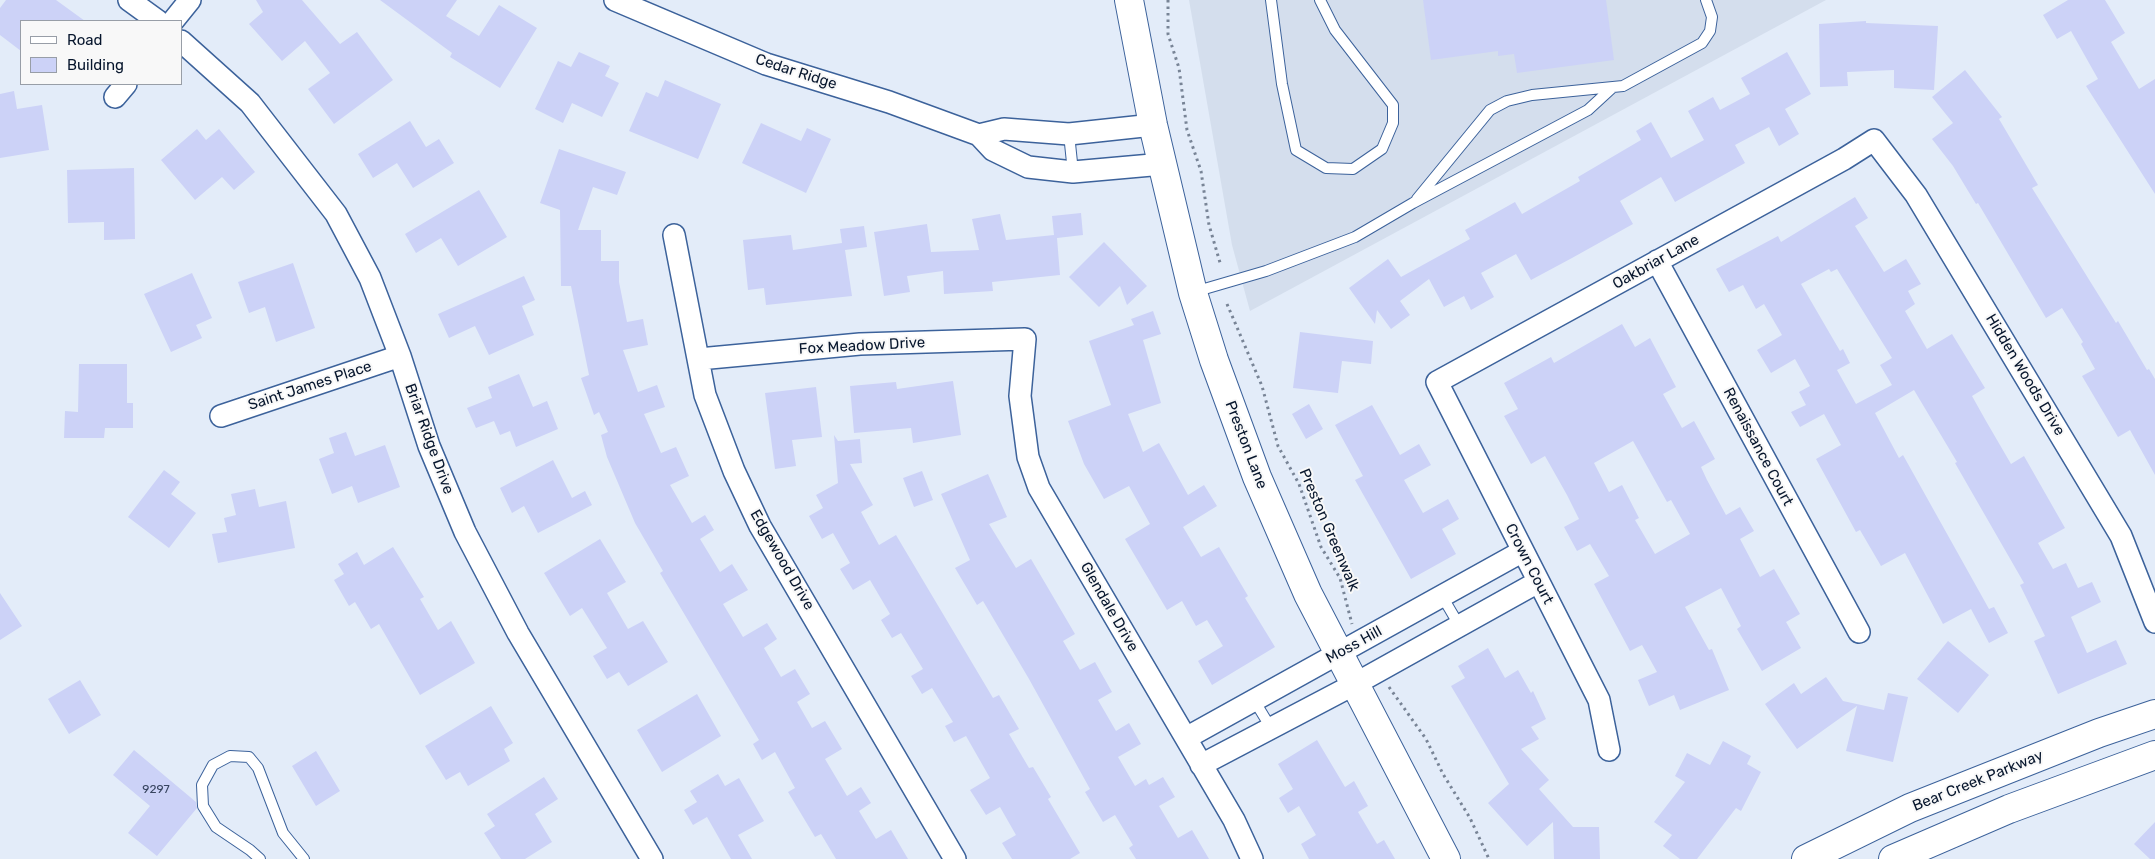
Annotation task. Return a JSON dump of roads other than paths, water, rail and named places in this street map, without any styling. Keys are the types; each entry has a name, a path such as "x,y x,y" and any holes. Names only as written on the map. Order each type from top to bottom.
{"street":[{"path":"129,0 157,20"},
{"path":"175,20 190,0"},
{"name":"Cedar Ridge","path":"616,0 766,64 889,102 979,135 993,150 1028,167 1073,172 1163,164"},
{"name":"Preston Lane","path":"1129,0 1153,125 1193,293 1214,360 1257,477 1308,594 1350,647 1366,678 1446,859"},
{"name":"Briar Ridge Drive","path":"182,42 250,103 336,214 370,278 400,356 429,446 465,532 518,633 652,859"},
{"path":"979,135 1004,129 1069,134 1153,125"},
{"name":"Oakbriar Lane","path":"1437,382 1844,159 1874,140"},
{"name":"Hidden Woods Drive","path":"1874,140 1916,195 2121,536 2155,622"},
{"name":"Edgewood Drive","path":"674,235 705,394 734,471 760,526 956,859"},
{"name":"Renaissance Court","path":"1657,261 1859,632"},
{"name":"Fox Meadow Drive","path":"699,359 860,344 1025,339"},
{"name":"Glendale Drive","path":"1025,339 1020,396 1028,457 1039,488 1234,820 1252,859"},
{"name":"Saint James Place","path":"221,416 400,356"},
{"name":"Crown Court","path":"1437,382 1598,700 1609,750"},
{"name":"Moss Hill","path":"1186,738 1523,551"},
{"path":"1201,765 1366,678 1538,582"},
{"name":"Bear Creek Parkway","path":"1806,859 1910,808 2098,733 2155,714"},
{"path":"1893,859 2009,809 2155,755"}],"lane":[{"path":"1271,0 1282,84 1296,150 1326,168 1353,169 1382,149 1393,123 1393,105 1335,30 1320,0"},
{"path":"1413,203 1454,156 1490,110 1507,101 1532,95 1623,86 1702,43 1710,31 1712,17 1706,0"},
{"path":"1193,293 1266,271 1355,237 1413,203 1588,110 1613,87"},
{"path":"1069,134 1073,172"},
{"path":"1442,596 1459,625"},
{"path":"1254,700 1271,728"},
{"path":"260,859 216,827 203,806 202,785 213,765 230,756 249,757 258,768 283,833 304,859"}]}
